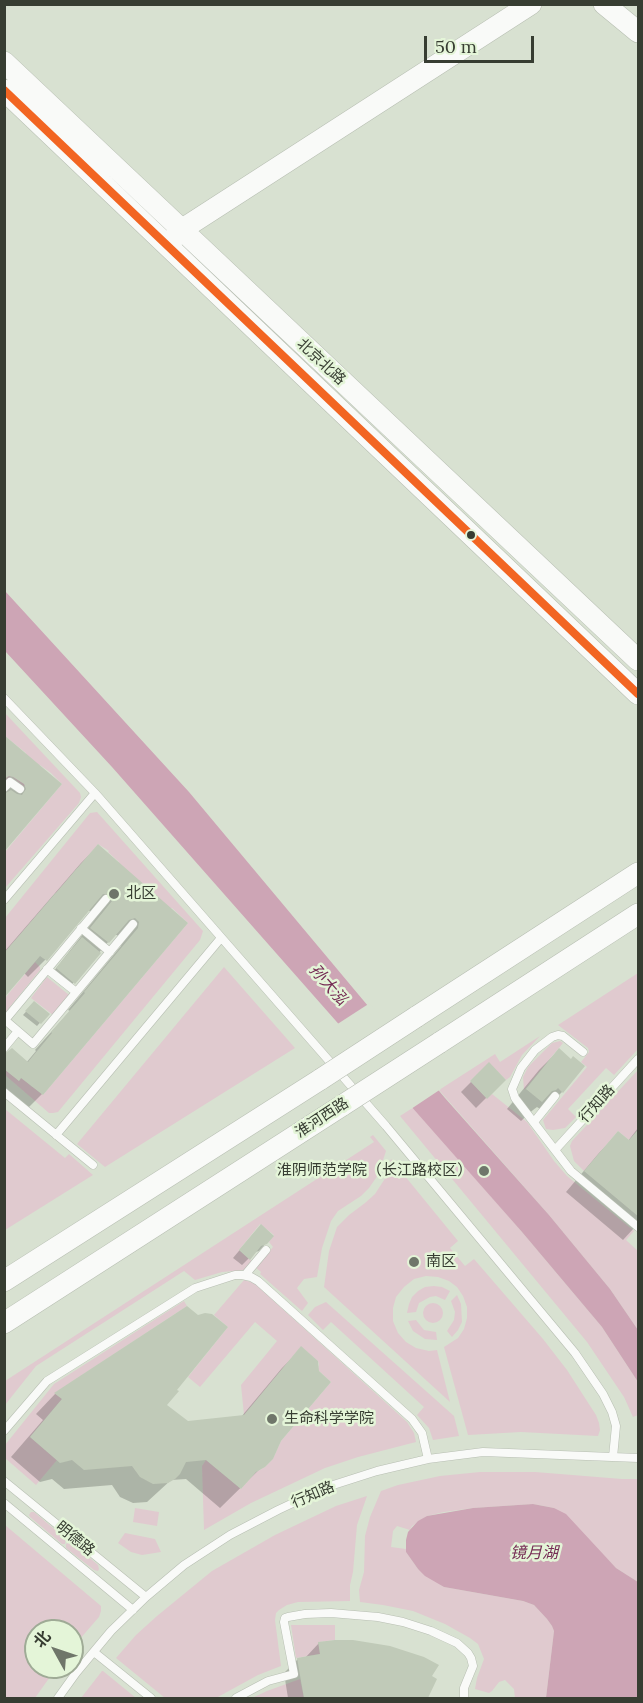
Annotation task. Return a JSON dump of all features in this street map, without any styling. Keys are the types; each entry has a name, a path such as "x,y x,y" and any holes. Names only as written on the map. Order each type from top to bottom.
{"main road":[{"path":"174,237 531,4"},
{"path":"604,4 639,32"},
{"name":"北京北路","path":"4,62 174,237 639,694"},
{"name":"北京北路","path":"4,90 174,237 639,660"},
{"path":"4,1281 639,873"},
{"name":"淮河西路","path":"4,1323 639,914"}],"lane":[{"path":"4,698 94,793 386,1126 581,1361 612,1412 616,1426 613,1457"},
{"path":"7,783 20,789"},
{"path":"4,900 94,793"},
{"path":"106,899 5,1020 33,1044 133,924"},
{"path":"81,928 110,952"},
{"path":"56,1135 221,938"},
{"path":"47,969 76,993"},
{"path":"4,1048 18,1031"},
{"path":"583,1052 570,1040 558,1035 552,1037 527,1059 512,1089 515,1098 571,1171 639,1227"},
{"name":"行知路","path":"555,1150 639,1059"},
{"path":"4,1092 93,1165"},
{"path":"534,1122 555,1096"},
{"path":"245,1275 266,1250"},
{"path":"4,1431 47,1381 195,1288 234,1275 245,1275 258,1281 412,1419 422,1433 428,1459"},
{"name":"行知路","path":"58,1698 111,1631 184,1565 230,1535 327,1487 377,1471 428,1459 483,1452 639,1458"},
{"name":"明德路","path":"4,1481 146,1597"},
{"name":"明德路","path":"4,1503 133,1610"},
{"path":"236,1698 268,1681 294,1674 285,1618 305,1614 331,1613 378,1617 403,1622 457,1643 471,1658 472,1666 464,1688 464,1698"},
{"path":"94,1652 151,1698"}],"shaded area":[{"path":"5,713 80,793 81,797 79,803 5,888 5,852 62,784 40,765 25,786 11,776 5,784 5,779 26,753 5,736"},
{"path":"97,812 203,931 200,940 58,1112 49,1113 5,1075 5,1069 19,1081 22,1077 43,1095 188,923 172,908 144,923 99,886 119,862 109,851 98,844 57,895 55,893 26,928 17,942 15,940 5,956 5,918 90,813"},
{"path":"35,962 40,970 5,1013 5,998"},
{"path":"224,967 295,1048 105,1167 77,1144"},
{"path":"638,973 638,1049 614,1075 606,1068 568,1109 576,1117 565,1128 546,1129 543,1120 587,1067 581,1062 589,1052 588,1048 558,1025"},
{"path":"47,977 69,995 53,1015 31,998"},
{"path":"540,1036 522,1055 506,1080 489,1063 470,1081 487,1098 492,1094 527,1122 567,1176 634,1231 626,1240 638,1251 638,1330 610,1289 549,1215 439,1090 495,1054 500,1062"},
{"path":"560,1041 563,1043 524,1090 523,1077 528,1067 552,1043"},
{"path":"638,1070 638,1129 629,1140 618,1131 584,1171 574,1161 570,1146 572,1141"},
{"path":"414,1107 602,1327 638,1382 638,1415 633,1417 624,1397 587,1342 400,1116"},
{"path":"5,1109 65,1158 69,1154 93,1175 5,1230"},
{"path":"373,1135 386,1151 378,1175 361,1196 338,1211 331,1221 322,1248 317,1277 304,1279 297,1288 308,1303 302,1311 255,1267 273,1247 269,1242 274,1235 260,1224 239,1250 253,1262 245,1270 222,1272 195,1280 184,1271 36,1366 5,1405 5,1381 374,1142 370,1137"},
{"path":"391,1159 458,1241 450,1248 465,1266 474,1259 567,1370 596,1415 600,1430 598,1436 521,1432 468,1435 444,1347 458,1338 464,1329 467,1307 457,1287 449,1281 426,1276 414,1279 396,1297 393,1321 398,1333 406,1342 416,1348 437,1350 450,1402 324,1287 329,1251 337,1227 375,1194 386,1177"},
{"path":"244,1280 254,1283 407,1422 414,1433 416,1442 325,1468 251,1503 204,1530 202,1466 206,1460 241,1489 256,1472 273,1459 281,1441 331,1382 318,1370 318,1361 301,1347 244,1415 241,1385 277,1341 255,1322 200,1387 188,1377 228,1327 214,1315"},
{"path":"434,1286 450,1291 445,1300 436,1296 430,1297 419,1303 416,1312 407,1313 412,1297 418,1291"},
{"path":"457,1295 461,1304 462,1322 452,1337 447,1331 454,1320 455,1312 451,1301"},
{"path":"184,1301 187,1306 55,1393 62,1399 30,1437 57,1460 36,1485 5,1458 5,1445 54,1384"},
{"path":"326,1302 454,1416 459,1436 433,1440 429,1428 417,1415 424,1407 331,1322 323,1330 308,1315 315,1307"},
{"path":"429,1303 437,1303 443,1309 443,1317 437,1323 429,1323 423,1317 423,1309"},
{"path":"416,1320 424,1330 436,1332 437,1340 425,1339 413,1331 408,1321"},
{"path":"480,1472 535,1472 638,1479 638,1582 616,1568 554,1508 533,1504 444,1512 427,1516 412,1526 410,1530 397,1526 393,1531 391,1547 406,1549 418,1569 444,1587 523,1601 534,1605 547,1619 554,1631 546,1698 515,1698 514,1689 505,1680 499,1682 489,1693 475,1689 484,1659 478,1644 445,1624 413,1611 360,1602 359,1590 364,1572 365,1536 381,1491 440,1476"},
{"path":"367,1496 357,1525 350,1601 298,1602 279,1610 275,1620 281,1666 258,1675 216,1698 165,1698 116,1658 136,1635 212,1571 275,1535 336,1506"},
{"path":"135,1508 159,1512 157,1526 133,1522"},
{"path":"31,1512 34,1512 66,1539 65,1544 62,1544 30,1517"},
{"path":"5,1525 101,1606 101,1611 99,1617 84,1634 84,1619 24,1619 24,1679 48,1679 35,1698 5,1698"},
{"path":"125,1533 155,1539 161,1552 142,1555 131,1552 118,1543"},
{"path":"71,1542 98,1565 98,1571 66,1548 66,1544"},
{"path":"291,1625 335,1625 335,1640 319,1642 320,1654 296,1658"},
{"path":"103,1671 136,1698 81,1698"},
{"path":"300,1679 304,1698 252,1698 267,1691"}],"water":[{"name":"孙大泓","path":"5,591 189,792 445,1098 549,1215 610,1289 638,1330 638,1382 602,1327 522,1232 112,767 5,651"},
{"name":"镜月湖","path":"533,1504 554,1508 566,1514 616,1568 638,1582 638,1698 546,1698 554,1631 534,1605 444,1587 425,1576 406,1552 408,1532 418,1521 427,1516 473,1508"}],"pier":[{"path":"370,1003 441,1089 411,1109 336,1025"}],"building":[{"path":"4,735 62,784 4,852 4,794 11,790 22,795 26,789 24,784 13,777 9,776 4,779"},
{"path":"98,844 188,923 43,1095 21,1078 19,1081 4,1069 4,1054 12,1048 28,1062 138,928 139,922 135,918 129,920 109,943 90,928 112,901 110,895 103,894 47,961 40,956 4,998 4,953"},
{"path":"82,937 101,953 75,984 56,968"},
{"path":"34,1001 50,1014 41,1024 25,1011"},
{"path":"559,1048 571,1059 573,1056 585,1066 563,1093 558,1088 542,1102 526,1089"},
{"path":"489,1062 506,1080 487,1099 470,1081"},
{"path":"639,1129 639,1217 584,1171 618,1131 629,1140"},
{"path":"261,1224 274,1236 267,1244 261,1246 250,1260 239,1250"},
{"path":"187,1306 198,1315 212,1314 228,1327 167,1405 188,1421 244,1415 301,1346 318,1361 319,1371 331,1382 281,1441 273,1459 256,1472 241,1489 206,1460 186,1462 175,1479 168,1483 153,1484 140,1477 132,1466 84,1470 72,1460 60,1463 30,1437 62,1399 54,1393"},
{"path":"353,1640 390,1646 424,1657 439,1665 432,1676 437,1679 428,1698 304,1698 297,1658 320,1654 318,1642"}],"transit line":[{"path":"4,90 638,694"}],"place":[{"name":"北区","path":"114,894"},
{"name":"淮阴师范学院（长江路校区）","path":"484,1171"},
{"name":"南区","path":"414,1262"},
{"name":"生命科学学院","path":"272,1419"}]}
